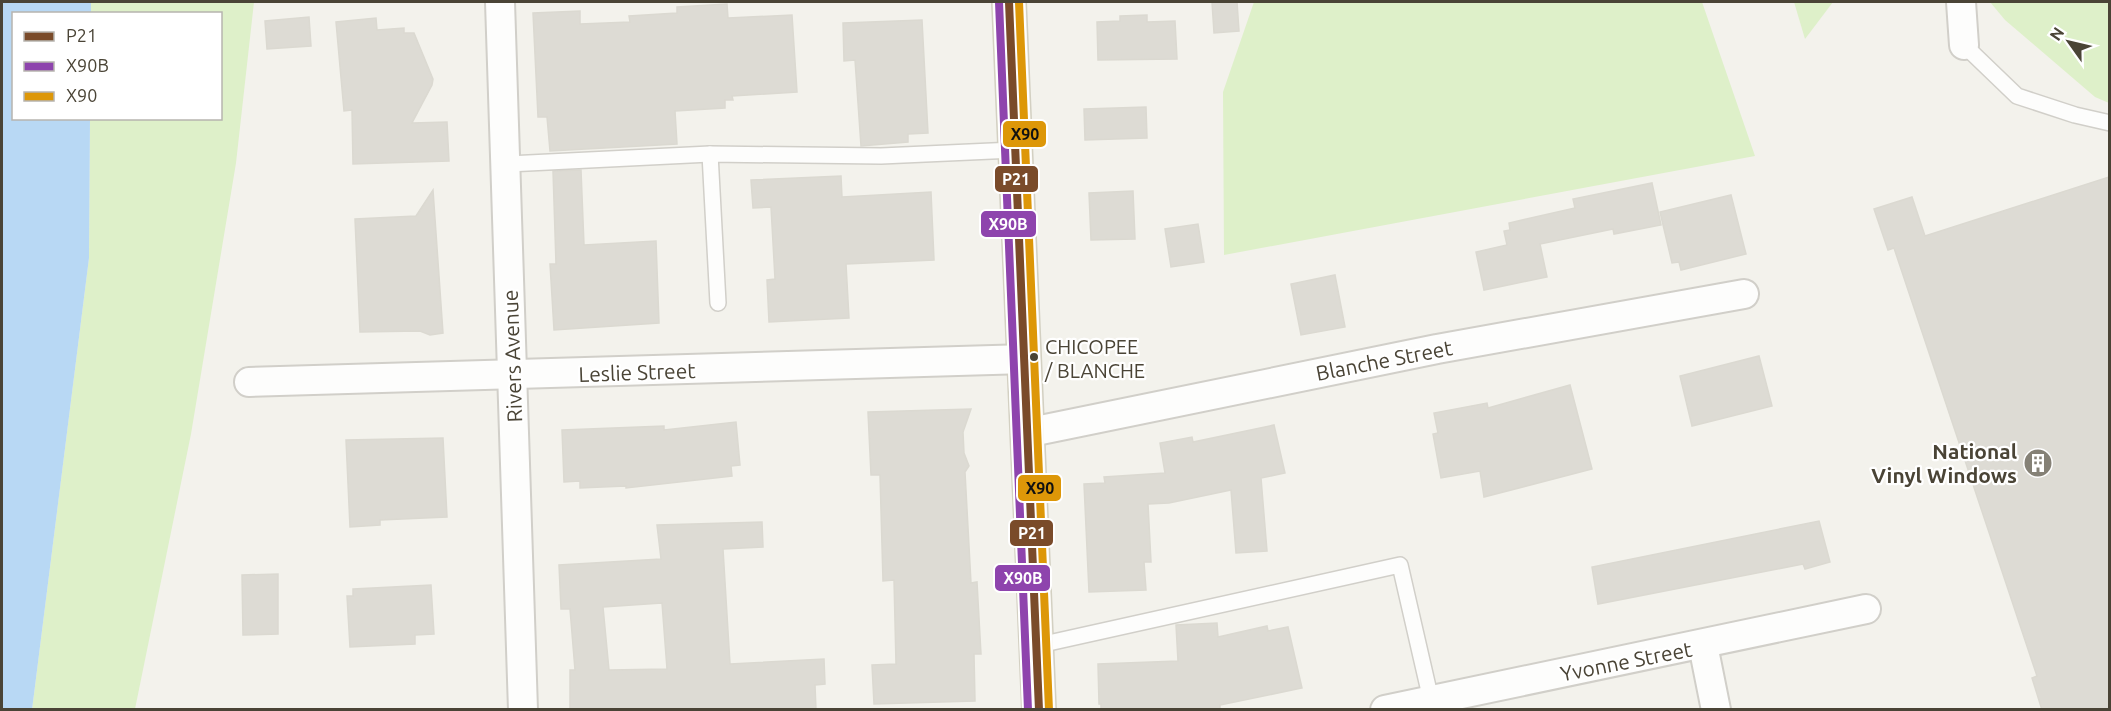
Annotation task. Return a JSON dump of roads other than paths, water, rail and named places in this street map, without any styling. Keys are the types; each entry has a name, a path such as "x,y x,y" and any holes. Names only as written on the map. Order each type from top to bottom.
{"main road":[{"path":"1009,2 1039,710"}],"street":[{"name":"Rivers Avenue","path":"500,2 523,710"},
{"path":"1961,2 1964,45"},
{"name":"Blanche Street","path":"1026,433 1437,349 1744,294"},
{"name":"Leslie Street","path":"249,382 513,376 1024,359"},
{"name":"Yvonne Street","path":"1385,710 1866,609"},
{"path":"1702,645 1716,710"}],"lane":[{"path":"1964,45 2017,96 2075,115 2109,123"},
{"path":"506,164 710,154 881,156 1014,150"},
{"path":"710,154 718,303"},
{"path":"1035,646 1400,565 1431,700"}],"water":[{"path":"2,2 91,2 91,12 12,12 12,120 90,120 89,258 32,710 2,709"}],"place":[{"name":"CHICOPEE / BLANCHE","path":"1034,357"},
{"name":"National Vinyl Windows","path":"2038,463"}]}
